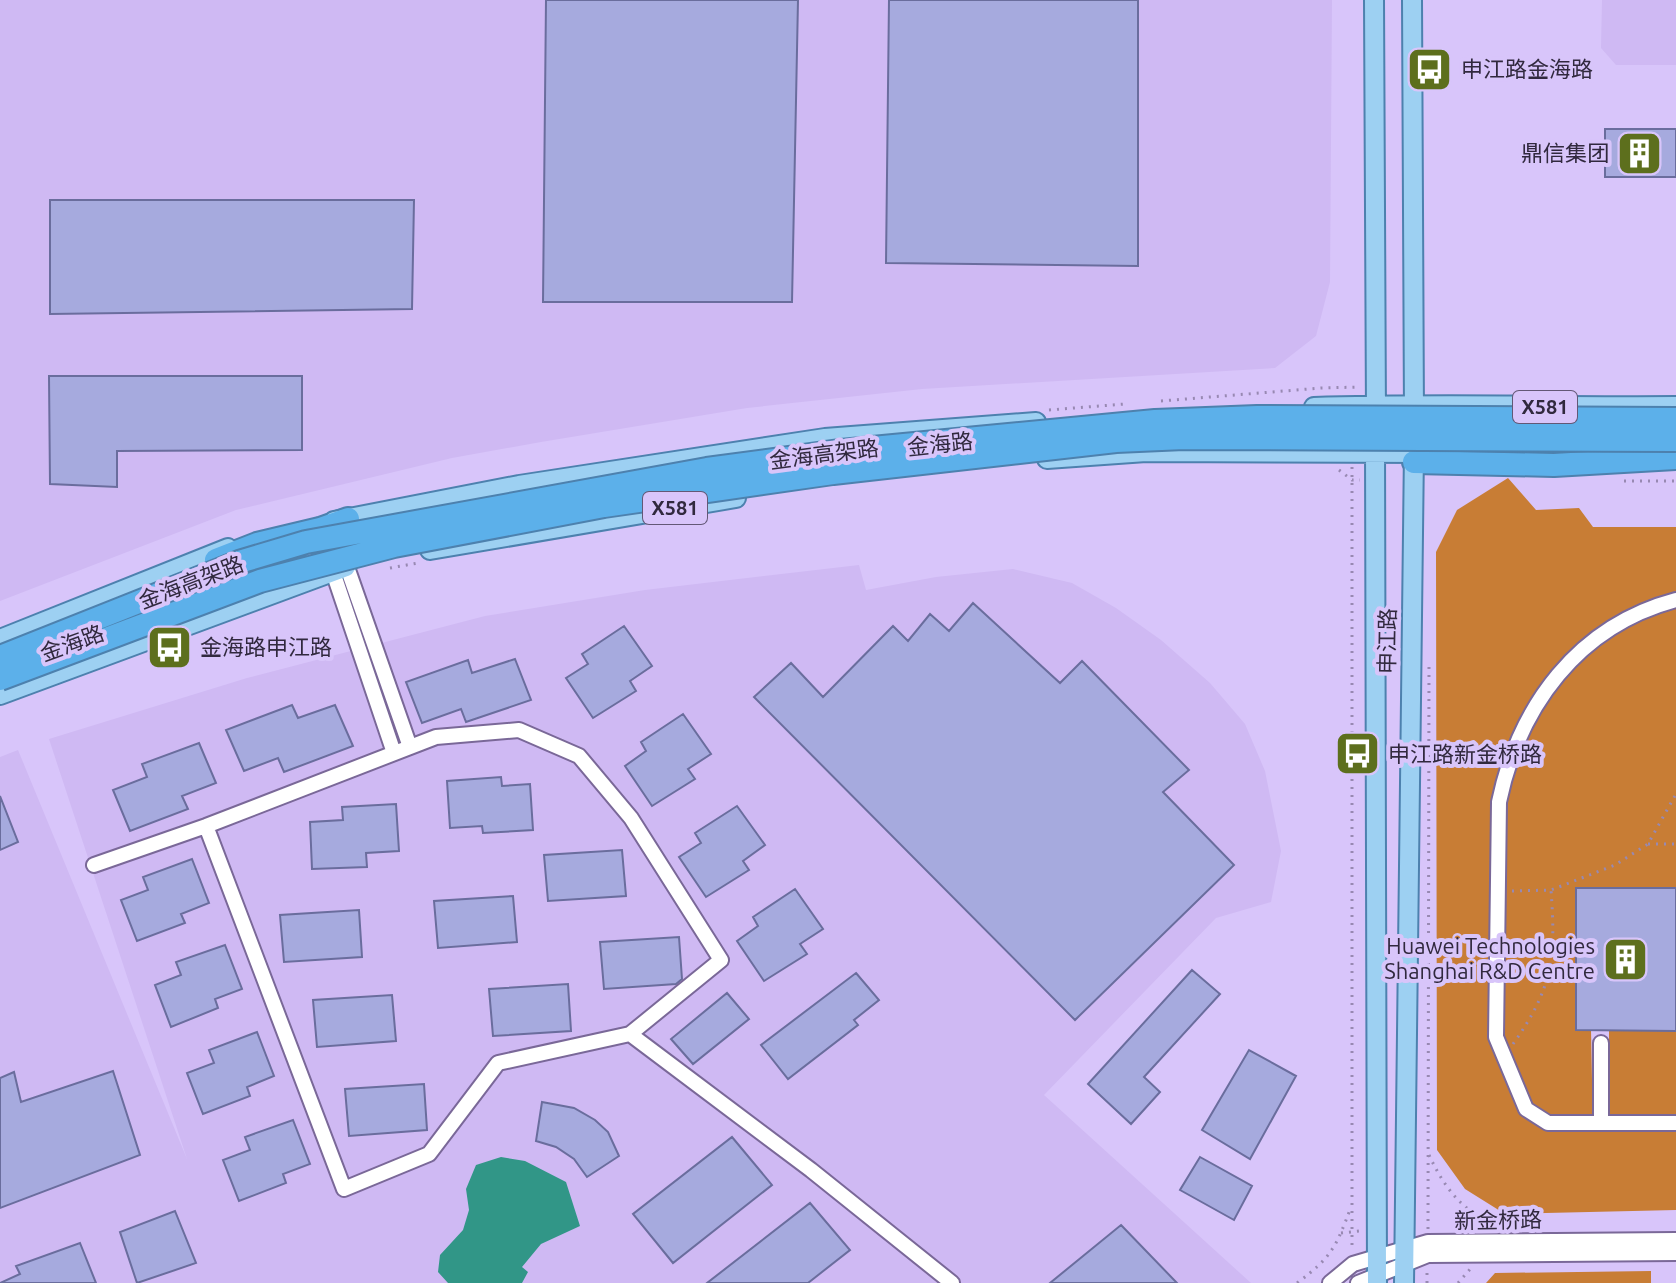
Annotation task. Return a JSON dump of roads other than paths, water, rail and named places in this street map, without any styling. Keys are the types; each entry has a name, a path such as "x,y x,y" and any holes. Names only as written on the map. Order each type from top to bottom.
{"highway":[{"name":"金海高架路","path":"0,657 239,562 306,542 707,469 886,447 1155,421 1257,417 1676,419"},
{"name":"金海高架路","path":"0,679 260,581 409,543 604,506 726,488 1116,441 1184,438 1676,440"},
{"path":"1414,457 1554,465 1676,457"},
{"path":"0,646 257,544 348,519"}],"main road":[{"name":"申江路","path":"1374,0 1377,1272"},
{"name":"申江路","path":"1404,1266 1414,457 1412,0"},
{"name":"金海路","path":"0,639 241,542 519,485 825,438 1156,413 1376,405 1676,406"},
{"name":"金海路","path":"0,695 364,561 793,488 954,466 1146,452 1375,452 1414,457 1676,457"}],"street":[{"path":"340,570 410,747"},
{"path":"340,570 394,753"},
{"path":"1676,600 1620,621 1562,671 1537,701 1519,735 1507,766 1499,802 1496,1037 1526,1109 1548,1123 1676,1123"},
{"path":"94,865 206,826 436,737 519,730 579,756 631,818 721,960 630,1034 498,1063 429,1154 344,1189 206,826"},
{"path":"630,1034 811,1170 952,1283"},
{"path":"1601,1043 1601,1123"},
{"name":"新金桥路","path":"1404,1266 1428,1242 1676,1240"},
{"name":"新金桥路","path":"1358,1283 1377,1272 1404,1266 1428,1255 1676,1253"},
{"name":"新金桥路","path":"1330,1283 1353,1264 1377,1272"}],"place":[{"name":"申江路金海路","path":"1430,69"},
{"name":"鼎信集团","path":"1640,153"},
{"name":"金海路申江路","path":"169,647"},
{"name":"申江路新金桥路","path":"1357,754"},
{"name":"Huawei Technologies Shanghai R&D Centre","path":"1626,959"}]}
